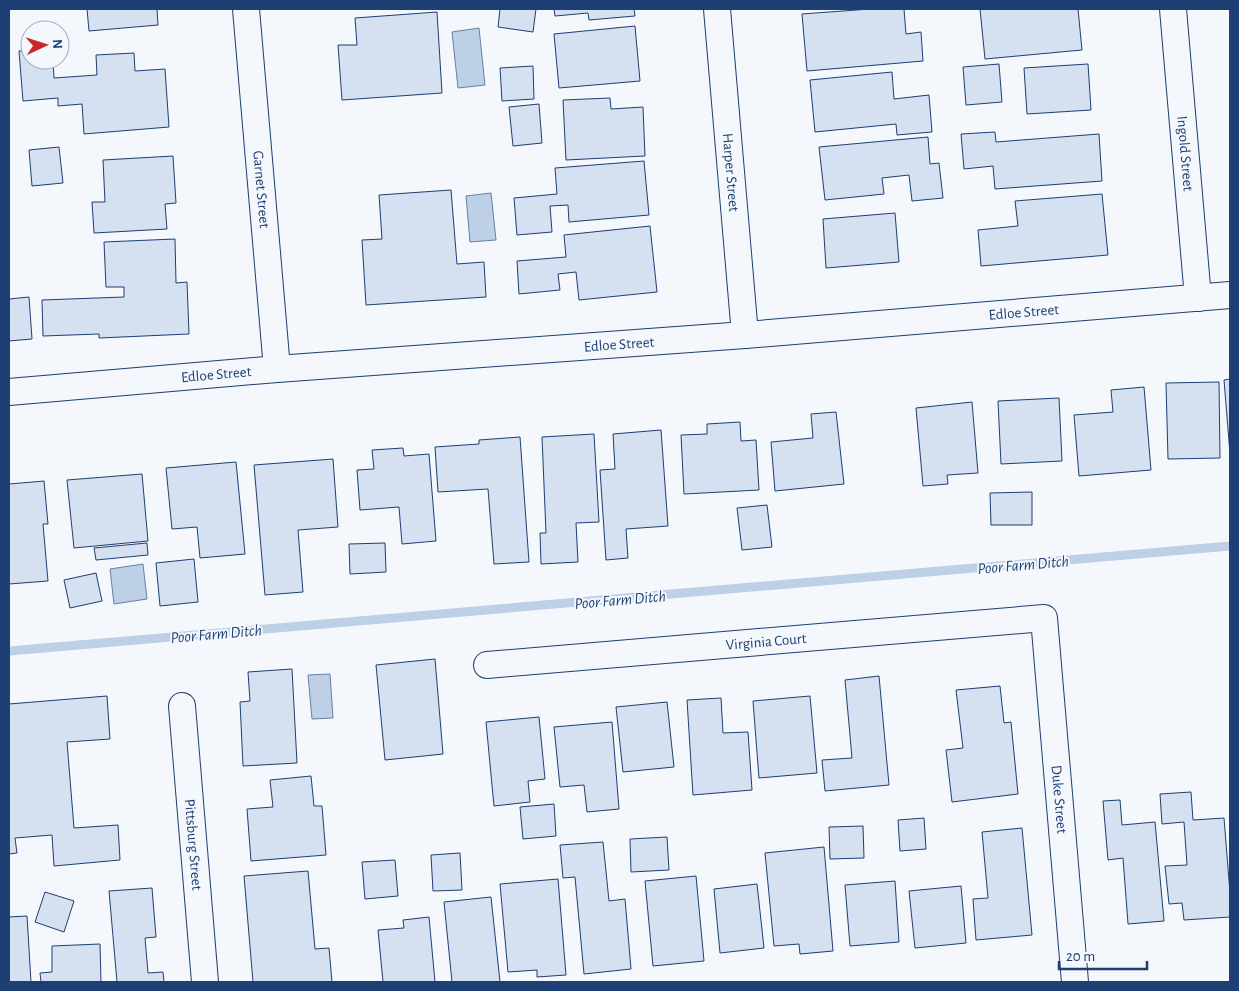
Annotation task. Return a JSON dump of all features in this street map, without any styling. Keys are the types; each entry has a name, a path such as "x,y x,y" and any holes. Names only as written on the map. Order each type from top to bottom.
{"street":[{"name":"Garnet Street","path":"246,9 277,370"},
{"name":"Harper Street","path":"717,9 745,336"},
{"name":"Ingold Street","path":"1173,9 1198,298"},
{"name":"Edloe Street","path":"9,392 277,370 745,336 1230,295"},
{"name":"Virginia Court","path":"486,665 1044,618"},
{"name":"Duke Street","path":"1044,618 1075,982"},
{"name":"Pittsburg Street","path":"182,706 205,982"}],"water":[{"path":"479,28 485,85 458,88 452,32"},
{"path":"491,193 496,240 470,242 466,196"},
{"path":"143,564 147,599 114,604 110,569"},
{"path":"330,674 333,718 312,719 308,675"}],"building":[{"path":"87,9 157,9 158,25 89,31"},
{"path":"500,9 536,9 533,32 498,27"},
{"path":"554,9 634,9 635,16 589,20 588,13 555,16"},
{"path":"870,9 904,9 906,34 921,32 923,61 807,71 802,14"},
{"path":"980,9 1078,9 1082,50 985,59"},
{"path":"437,12 442,93 342,100 338,45 357,45 355,18"},
{"path":"635,26 640,81 559,88 554,34"},
{"path":"134,53 135,71 165,69 169,127 84,134 82,104 58,106 58,98 23,101 21,70 54,70 54,78 97,75 96,55"},
{"path":"999,64 1002,102 966,105 963,67"},
{"path":"1088,64 1091,110 1027,114 1024,68"},
{"path":"533,66 534,99 502,101 500,68"},
{"path":"892,72 894,99 929,95 932,132 897,135 896,124 815,132 810,80"},
{"path":"610,98 611,109 643,107 645,156 566,160 563,100"},
{"path":"539,104 542,143 513,146 509,107"},
{"path":"995,132 996,142 1099,134 1102,181 995,189 993,166 964,169 961,134"},
{"path":"928,137 930,164 939,163 943,198 912,201 909,175 882,178 884,194 825,200 819,147"},
{"path":"59,147 63,183 32,186 29,150"},
{"path":"173,156 176,203 165,204 167,229 94,233 92,202 105,202 103,160"},
{"path":"644,161 649,215 569,222 568,205 550,206 552,232 517,235 514,198 557,194 555,168"},
{"path":"451,190 457,264 484,262 486,297 366,305 362,240 382,239 379,195"},
{"path":"1102,194 1108,255 981,266 978,230 1018,226 1015,201"},
{"path":"895,213 899,262 826,268 823,219"},
{"path":"650,226 657,292 579,300 576,272 558,274 560,290 519,294 517,261 566,257 564,235"},
{"path":"175,239 176,283 187,282 189,334 99,338 99,334 43,336 42,300 124,297 124,287 106,287 104,242"},
{"path":"29,297 32,339 9,341 9,299"},
{"path":"1230,379 1230,454 1224,380"},
{"path":"1219,382 1220,458 1168,459 1166,383"},
{"path":"1144,387 1151,470 1079,476 1074,415 1113,412 1111,390"},
{"path":"1059,398 1062,461 1001,464 998,401"},
{"path":"972,402 978,473 947,475 948,484 923,486 916,408"},
{"path":"836,412 844,484 775,491 771,442 813,438 811,414"},
{"path":"740,422 741,441 756,440 759,490 684,494 681,435 707,434 707,424"},
{"path":"661,430 668,526 626,529 628,558 606,560 600,470 615,469 613,434"},
{"path":"594,434 599,522 576,523 578,562 541,564 540,533 546,533 542,437"},
{"path":"520,437 529,562 494,564 488,489 438,492 435,447 479,444 479,440"},
{"path":"403,448 404,456 429,454 436,541 402,544 399,507 360,510 357,470 374,469 372,450"},
{"path":"333,459 338,527 298,530 303,592 265,595 254,465"},
{"path":"236,462 245,554 200,558 197,527 172,529 166,468"},
{"path":"142,474 148,541 74,548 67,480"},
{"path":"44,481 48,524 43,524 48,581 9,584 9,484"},
{"path":"1032,492 1032,525 991,525 990,493"},
{"path":"767,505 772,547 742,550 737,508"},
{"path":"147,543 148,555 96,560 94,548"},
{"path":"385,543 386,572 350,574 349,544"},
{"path":"194,559 198,602 160,606 156,563"},
{"path":"96,573 102,601 70,608 64,580"},
{"path":"435,659 443,754 385,760 376,665"},
{"path":"292,669 297,763 243,766 240,702 250,701 248,672"},
{"path":"879,676 889,785 825,791 822,760 852,758 845,680"},
{"path":"1000,686 1004,723 1011,722 1018,794 952,802 946,750 963,748 956,690"},
{"path":"107,696 110,739 67,742 74,828 118,825 120,860 54,866 52,835 15,838 17,853 9,854 9,704"},
{"path":"810,696 817,773 759,778 753,701"},
{"path":"721,698 723,733 748,732 752,790 693,795 687,700"},
{"path":"667,702 674,767 623,772 616,707"},
{"path":"539,717 545,779 528,781 530,802 494,806 486,722"},
{"path":"612,722 619,809 587,812 584,785 560,787 554,727"},
{"path":"311,776 314,806 322,806 326,855 251,861 247,809 273,807 270,780"},
{"path":"1191,792 1193,820 1224,818 1230,917 1184,920 1182,903 1169,904 1165,866 1187,865 1184,822 1162,824 1160,794"},
{"path":"1120,800 1122,825 1155,822 1164,921 1128,924 1123,858 1108,860 1103,801"},
{"path":"554,804 556,836 523,839 520,807"},
{"path":"924,818 926,849 900,851 898,820"},
{"path":"863,826 864,858 830,859 829,827"},
{"path":"1022,828 1032,935 976,940 973,899 988,898 982,832"},
{"path":"667,837 669,870 631,872 630,839"},
{"path":"603,842 609,901 625,899 631,969 584,974 575,877 563,878 560,845"},
{"path":"824,847 833,951 800,954 799,944 774,946 765,853"},
{"path":"460,853 462,890 433,891 431,855"},
{"path":"395,860 398,896 365,899 362,862"},
{"path":"308,871 315,949 329,948 332,982 253,982 244,876"},
{"path":"696,876 704,961 653,966 645,881"},
{"path":"558,879 566,975 537,977 537,970 508,972 500,884"},
{"path":"895,881 899,942 850,946 845,885"},
{"path":"757,884 764,948 720,953 714,889"},
{"path":"961,886 966,943 915,948 909,891"},
{"path":"152,888 156,937 145,938 148,973 163,972 164,982 117,982 109,891"},
{"path":"45,892 74,901 64,932 35,922"},
{"path":"491,897 500,982 452,982 444,902"},
{"path":"27,916 31,982 9,982 9,917"},
{"path":"429,917 435,982 383,982 378,930 404,928 403,920"},
{"path":"100,944 101,982 41,982 40,973 52,972 52,946"}],"waterway":[{"name":"Poor Farm Ditch","path":"9,651 1230,546"}]}
